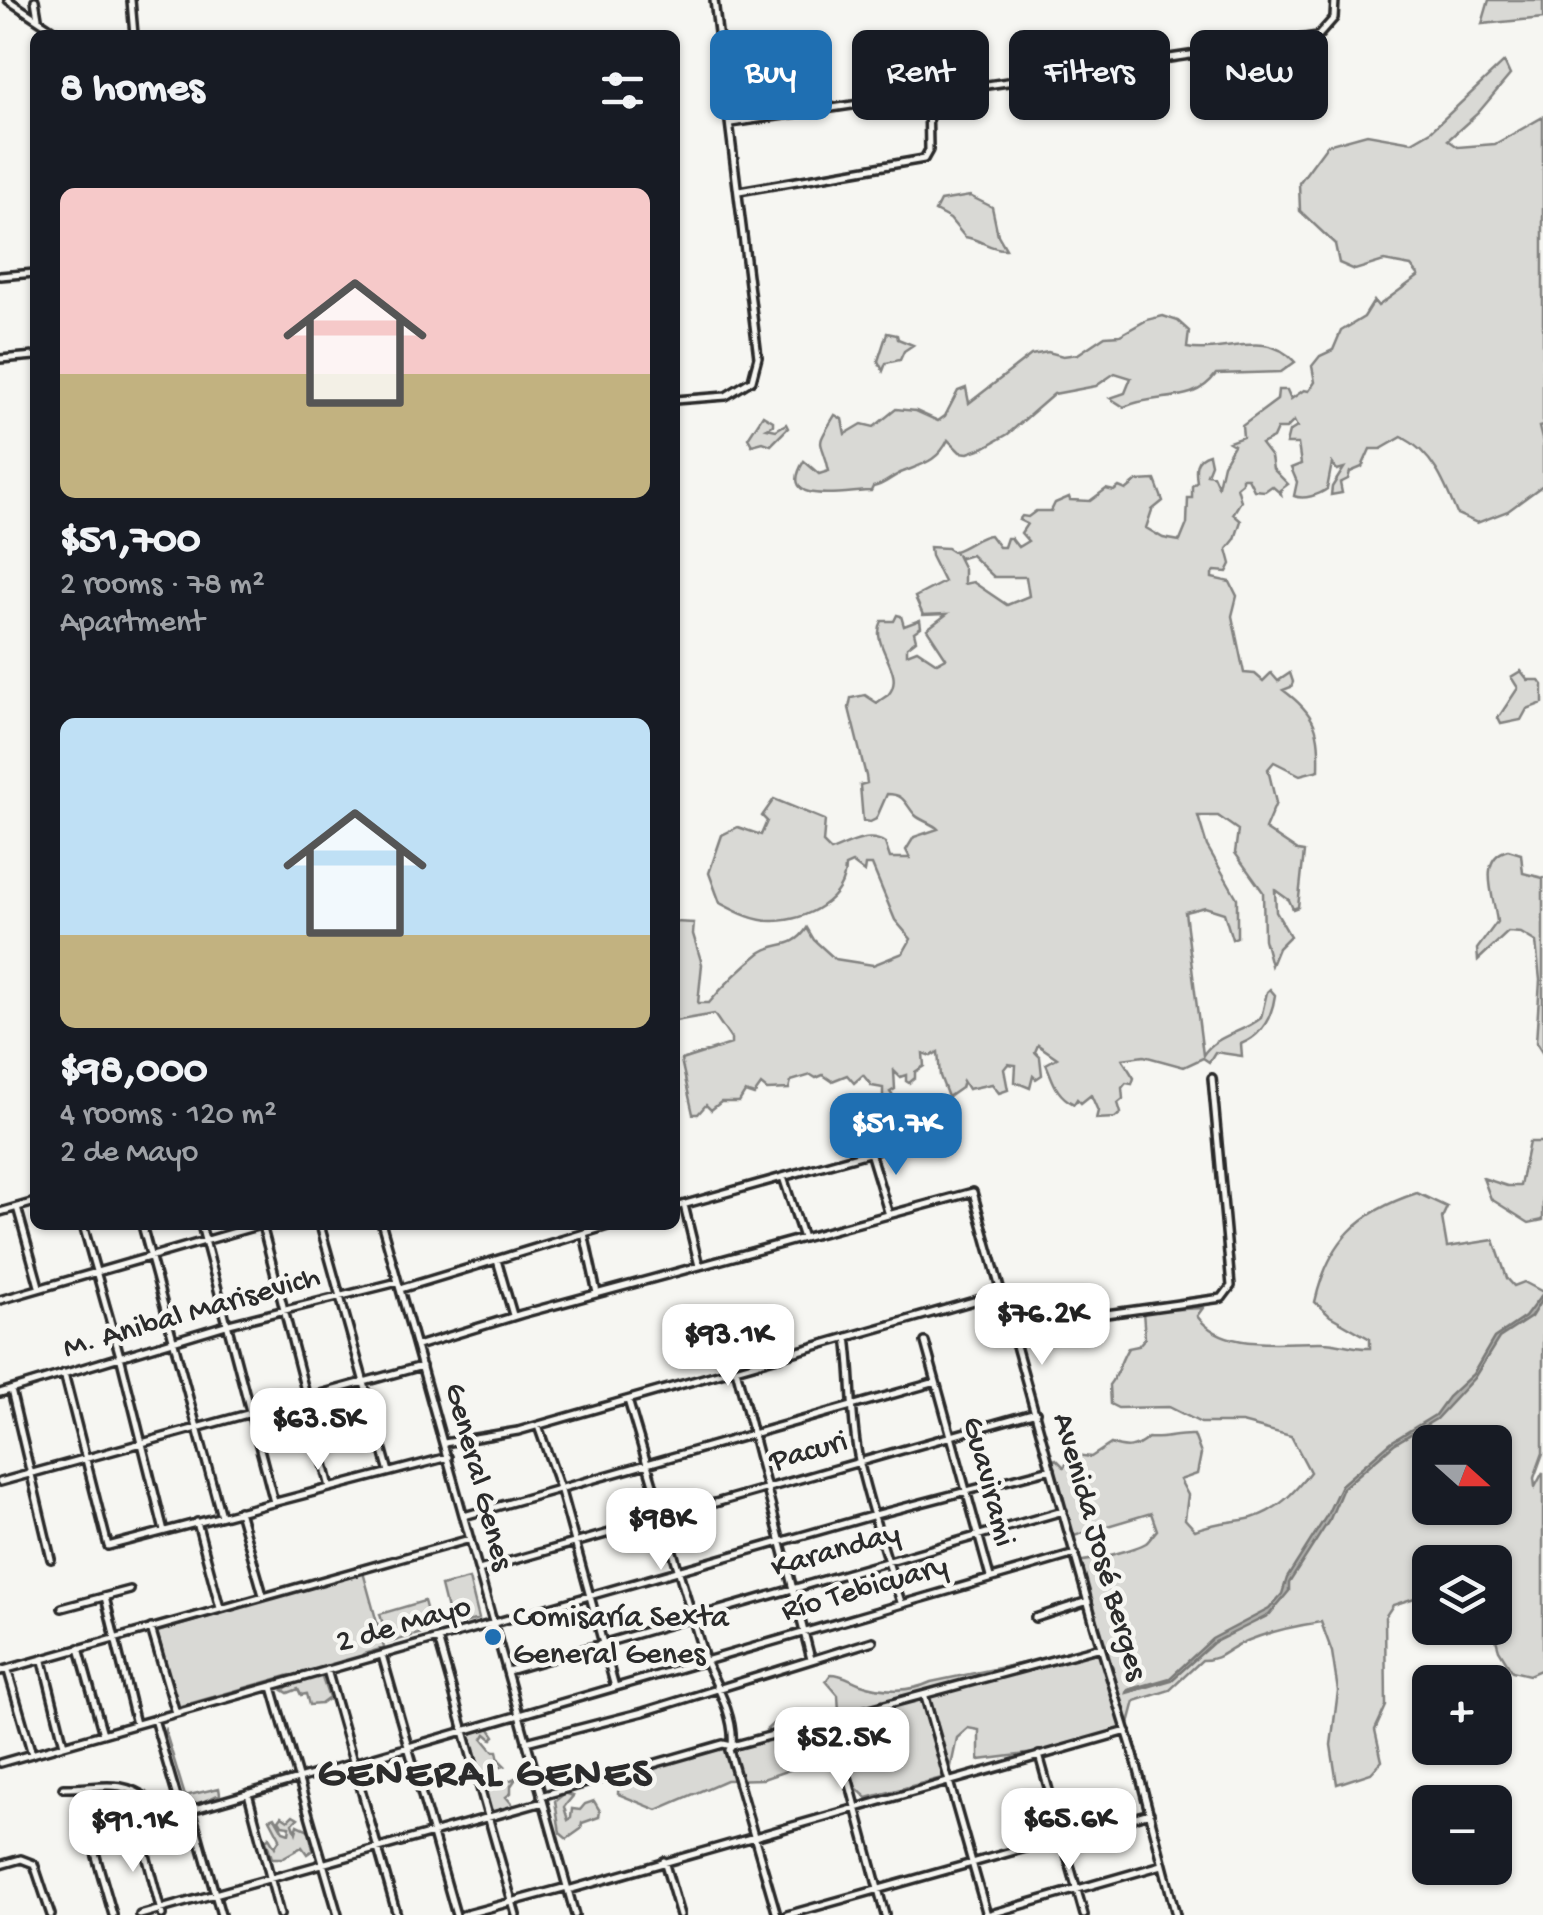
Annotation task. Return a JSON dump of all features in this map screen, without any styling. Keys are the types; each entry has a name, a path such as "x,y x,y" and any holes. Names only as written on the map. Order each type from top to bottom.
{"street":[{"path":"8,0 54,30"},
{"path":"35,0 38,18"},
{"path":"131,0 134,30"},
{"path":"680,400 726,396 752,380 758,357 714,0"},
{"path":"989,84 1318,36 1334,18 1335,0"},
{"path":"731,123 852,105"},
{"path":"739,190 924,159 929,150 928,120"},
{"path":"0,276 30,273"},
{"path":"0,359 30,356"},
{"path":"1012,1328 1222,1298 1228,1294 1231,1286 1212,1078"},
{"path":"680,1205 940,1133"},
{"path":"416,1346 889,1214 870,1152"},
{"path":"783,1177 803,1238"},
{"name":"Avenida José Berges","path":"889,1214 973,1192 1176,1915"},
{"path":"0,1212 30,1204"},
{"path":"684,1204 698,1266"},
{"path":"17,1208 40,1288"},
{"path":"84,1230 164,1531"},
{"path":"143,1230 221,1516"},
{"path":"203,1230 274,1502"},
{"path":"0,1300 243,1230"},
{"path":"262,1230 330,1488"},
{"path":"321,1230 389,1472"},
{"name":"General Genes","path":"383,1230 575,1915"},
{"name":"M. Anibal Marisevich","path":"0,1393 229,1324 340,1296 399,1286 594,1230"},
{"path":"584,1233 597,1293"},
{"path":"497,1260 513,1317"},
{"path":"444,1443 500,1436 538,1426 1002,1293"},
{"path":"847,1337 859,1461 901,1602"},
{"name":"Guavirami","path":"925,1342 990,1577"},
{"path":"0,1482 422,1366"},
{"path":"736,1369 811,1659"},
{"path":"64,1373 108,1546 448,1457"},
{"path":"464,1516 936,1382"},
{"path":"10,1390 52,1558"},
{"path":"628,1400 705,1660 733,1734 730,1750 777,1915"},
{"name":"Pacuri","path":"479,1570 1036,1412"},
{"path":"538,1426 561,1491 615,1686"},
{"name":"2 de Mayo","path":"0,1764 875,1514 1052,1469"},
{"path":"239,1511 264,1596"},
{"name":"Karanday","path":"507,1671 1063,1511"},
{"path":"197,1522 220,1608"},
{"path":"32,1754 4,1670 470,1539"},
{"name":"Río Tebicuary","path":"112,1915 92,1839 1075,1554"},
{"path":"62,1608 130,1590"},
{"path":"105,1597 136,1724"},
{"path":"1035,1618 1088,1601"},
{"path":"150,1628 176,1713"},
{"path":"438,1638 516,1915"},
{"path":"526,1742 643,1712 873,1641"},
{"path":"140,1915 378,1850 723,1744 732,1746 834,1720 1101,1647"},
{"path":"78,1648 103,1734"},
{"path":"382,1655 459,1915 567,1889 1127,1730"},
{"path":"42,1660 64,1745"},
{"path":"327,1670 397,1915"},
{"path":"271,1686 338,1915"},
{"path":"925,1696 987,1915 1162,1864"},
{"path":"154,1719 181,1812"},
{"path":"834,1720 886,1915"},
{"path":"1039,1755 1084,1915"},
{"path":"63,1788 90,1789 115,1784 134,1788 151,1800 156,1820"},
{"path":"248,1793 280,1915"},
{"path":"190,1809 221,1915"},
{"path":"787,1915 1150,1813"},
{"path":"138,1825 161,1912"},
{"path":"0,1865 22,1859 34,1864 51,1915"},
{"path":"664,1862 680,1915"}],"shaded area":[{"path":"1489,0 1543,0 1543,18 1482,24"},
{"path":"1504,62 1510,75 1478,113 1448,140 1458,147 1495,144 1543,117 1543,426 1539,427 1543,485 1508,511 1477,523 1457,514 1430,460 1402,437 1381,449 1370,449 1362,467 1350,472 1348,479 1340,483 1342,493 1331,495 1344,468 1337,470 1332,463 1327,489 1311,496 1294,496 1297,482 1291,468 1301,464 1298,444 1286,444 1289,432 1297,427 1294,421 1286,429 1277,429 1273,438 1261,444 1271,457 1273,469 1288,484 1280,490 1281,494 1272,486 1265,491 1254,490 1248,478 1242,478 1237,487 1241,501 1233,514 1241,521 1227,549 1231,564 1227,572 1215,571 1212,578 1230,582 1237,596 1232,616 1244,673 1255,674 1263,681 1271,673 1278,681 1290,673 1291,687 1283,690 1310,716 1319,756 1319,770 1300,775 1274,762 1268,769 1276,803 1265,829 1304,852 1298,907 1293,909 1289,900 1275,890 1276,912 1290,936 1278,948 1271,965 1264,939 1263,892 1235,853 1238,830 1218,816 1198,816 1207,846 1237,898 1237,937 1232,939 1224,913 1205,907 1185,912 1203,1055 1215,1043 1261,1018 1267,992 1270,989 1275,995 1265,1024 1241,1044 1242,1056 1215,1052 1209,1062 1203,1058 1184,1067 1144,1056 1122,1059 1134,1078 1132,1084 1126,1083 1122,1088 1123,1099 1118,1103 1121,1113 1115,1118 1096,1119 1098,1111 1091,1095 1081,1103 1077,1099 1074,1104 1063,1096 1046,1064 1057,1058 1038,1045 1035,1052 1040,1057 1042,1075 1036,1079 1033,1076 1030,1088 1015,1082 1016,1065 1008,1064 1004,1069 1008,1090 999,1093 992,1084 968,1089 963,1081 961,1088 948,1097 940,1076 938,1052 931,1056 923,1053 924,1066 909,1083 906,1075 900,1077 894,1071 895,1089 890,1092 893,1096 886,1109 882,1110 880,1105 883,1088 872,1086 863,1075 854,1083 847,1075 832,1081 823,1075 811,1075 791,1081 789,1089 767,1090 761,1085 754,1095 745,1092 739,1102 721,1102 711,1110 706,1105 693,1114 681,1060 731,1044 731,1039 714,1014 680,1020 680,922 694,923 693,934 702,964 698,1003 709,1003 760,953 796,939 807,928 835,959 873,965 903,953 911,939 895,920 872,865 865,865 864,872 852,863 845,866 831,899 799,917 774,921 753,918 720,903 709,873 722,835 738,827 761,835 767,821 762,816 774,799 825,820 823,843 831,851 872,839 885,843 890,858 910,858 906,850 914,837 938,829 917,817 904,800 893,794 887,794 876,819 863,821 860,785 867,783 849,708 851,698 865,695 877,703 893,686 894,677 880,640 882,621 894,621 897,615 904,626 920,620 921,627 914,632 916,640 907,647 907,654 917,650 937,663 946,658 927,629 947,614 923,615 915,597 944,582 930,547 955,553 990,535 999,547 1011,538 1018,547 1028,541 1021,533 1027,524 1019,520 1022,516 1051,511 1055,503 1069,497 1090,501 1106,489 1126,490 1137,481 1155,480 1163,501 1152,510 1146,528 1163,538 1180,541 1187,524 1188,498 1192,498 1192,486 1197,482 1198,461 1209,454 1207,474 1213,475 1218,486 1223,464 1234,445 1229,442 1243,437 1242,426 1277,400 1278,390 1287,390 1291,399 1309,391 1315,382 1312,366 1320,356 1333,350 1341,331 1364,317 1374,301 1378,306 1419,276 1411,266 1384,261 1355,270 1339,263 1335,244 1300,211 1299,183 1327,145 1367,134 1412,142 1431,131","holes":["957,555 971,555 994,577 1026,577 1029,596 1007,605 973,582 964,584 964,569"]},
{"path":"970,196 992,207 998,235 1006,249 965,237 950,219 935,211 940,201"},
{"path":"1163,316 1178,321 1189,331 1187,348 1258,344 1284,352 1295,362 1281,372 1216,374 1197,391 1124,407 1110,398 1125,393 1131,378 1115,373 1096,386 1054,394 1008,434 985,447 960,452 948,440 929,461 871,491 818,494 799,486 804,461 819,474 829,471 821,443 835,415 842,419 845,434 862,424 874,427 896,409 916,411 938,421 945,416 958,391 966,388 969,403 1031,355 1078,354 1105,336 1120,335"},
{"path":"887,333 913,345 900,360 886,363 883,371 878,361"},
{"path":"763,415 773,421 767,428 776,430 786,424 788,428 771,445 752,445 748,438"},
{"path":"1521,671 1528,680 1539,680 1543,685 1543,703 1527,709 1521,720 1501,724 1498,718 1518,688 1511,677"},
{"path":"1508,850 1521,854 1523,873 1543,878 1543,1054 1536,1043 1540,980 1536,942 1521,933 1508,932 1478,960 1477,949 1497,922 1490,881 1492,862"},
{"path":"1529,1142 1543,1142 1543,1220 1529,1223 1491,1199 1483,1178 1520,1186"},
{"path":"1417,1193 1447,1207 1442,1218 1447,1247 1494,1240 1507,1278 1514,1286 1524,1282 1543,1292 1543,1453 1534,1478 1535,1487 1543,1472 1543,1669 1529,1675 1512,1671 1498,1645 1512,1645 1512,1545 1412,1545 1412,1599 1393,1605 1385,1617 1386,1706 1375,1730 1382,1761 1371,1773 1337,1784 1331,1745 1338,1691 1332,1652 1321,1622 1269,1633 1218,1657 1202,1660 1170,1690 1135,1701 1127,1731 1058,1750 979,1760 979,1730 968,1728 957,1738 949,1776 867,1798 824,1758 763,1779 726,1780 657,1810 618,1794 619,1773 628,1778 691,1756 764,1740 771,1737 766,1730 775,1722 839,1712 838,1695 826,1681 831,1674 897,1690 1101,1647 1079,1561 1141,1545 1157,1530 1151,1513 1074,1536 1049,1462 1056,1459 1064,1467 1067,1454 1091,1457 1111,1444 1131,1447 1148,1438 1194,1435 1201,1454 1197,1474 1180,1480 1188,1495 1185,1519 1195,1530 1252,1518 1270,1510 1310,1472 1291,1436 1242,1423 1201,1423 1169,1407 1118,1408 1110,1404 1109,1385 1125,1353 1145,1338 1143,1311 1203,1308 1197,1316 1209,1328 1238,1340 1329,1342 1370,1348 1370,1339 1330,1316 1315,1302 1338,1246 1378,1209"},
{"path":"1541,1296 1531,1317 1499,1338 1474,1378 1436,1419 1419,1425 1435,1415 1473,1374 1494,1338 1525,1317"},
{"path":"1412,1429 1412,1433 1343,1488 1330,1519 1289,1583 1289,1591 1269,1615 1213,1643 1172,1680 1127,1693 1170,1678 1212,1639 1269,1609 1282,1594 1287,1578 1341,1485"},
{"path":"363,1572 384,1648 363,1654 359,1660 342,1661 317,1672 310,1670 295,1678 290,1675 178,1707 157,1632"},
{"path":"469,1579 479,1619 451,1626 441,1586"},
{"path":"424,1601 432,1630 388,1643 380,1614"},
{"path":"321,1675 329,1698 321,1704 309,1705 306,1694 301,1695 298,1689 288,1693 283,1690 292,1683"},
{"path":"488,1726 495,1736 492,1739 486,1734 483,1739 497,1751 505,1766 478,1774 466,1738"},
{"path":"165,1730 185,1796 219,1788 220,1794 198,1804 183,1804 162,1738"},
{"path":"517,1777 506,1797 513,1805 511,1808 491,1815 486,1789"},
{"path":"565,1793 573,1796 564,1807 568,1820 572,1809 580,1810 594,1801 600,1811 599,1817 582,1823 581,1829 567,1839 560,1833 555,1801"},
{"path":"293,1815 298,1818 293,1823 296,1832 298,1825 309,1830 313,1850 307,1854 302,1847 282,1858 272,1858 266,1840 269,1837 275,1847 280,1838 270,1819 275,1817 283,1831 289,1833 290,1826 279,1820 282,1816 288,1820"}],"place":[{"name":"Comisaría Sexta General Genes","path":"493,1637"}],"district":[{"name":"GENERAL GENES","path":"486,1776"}]}
